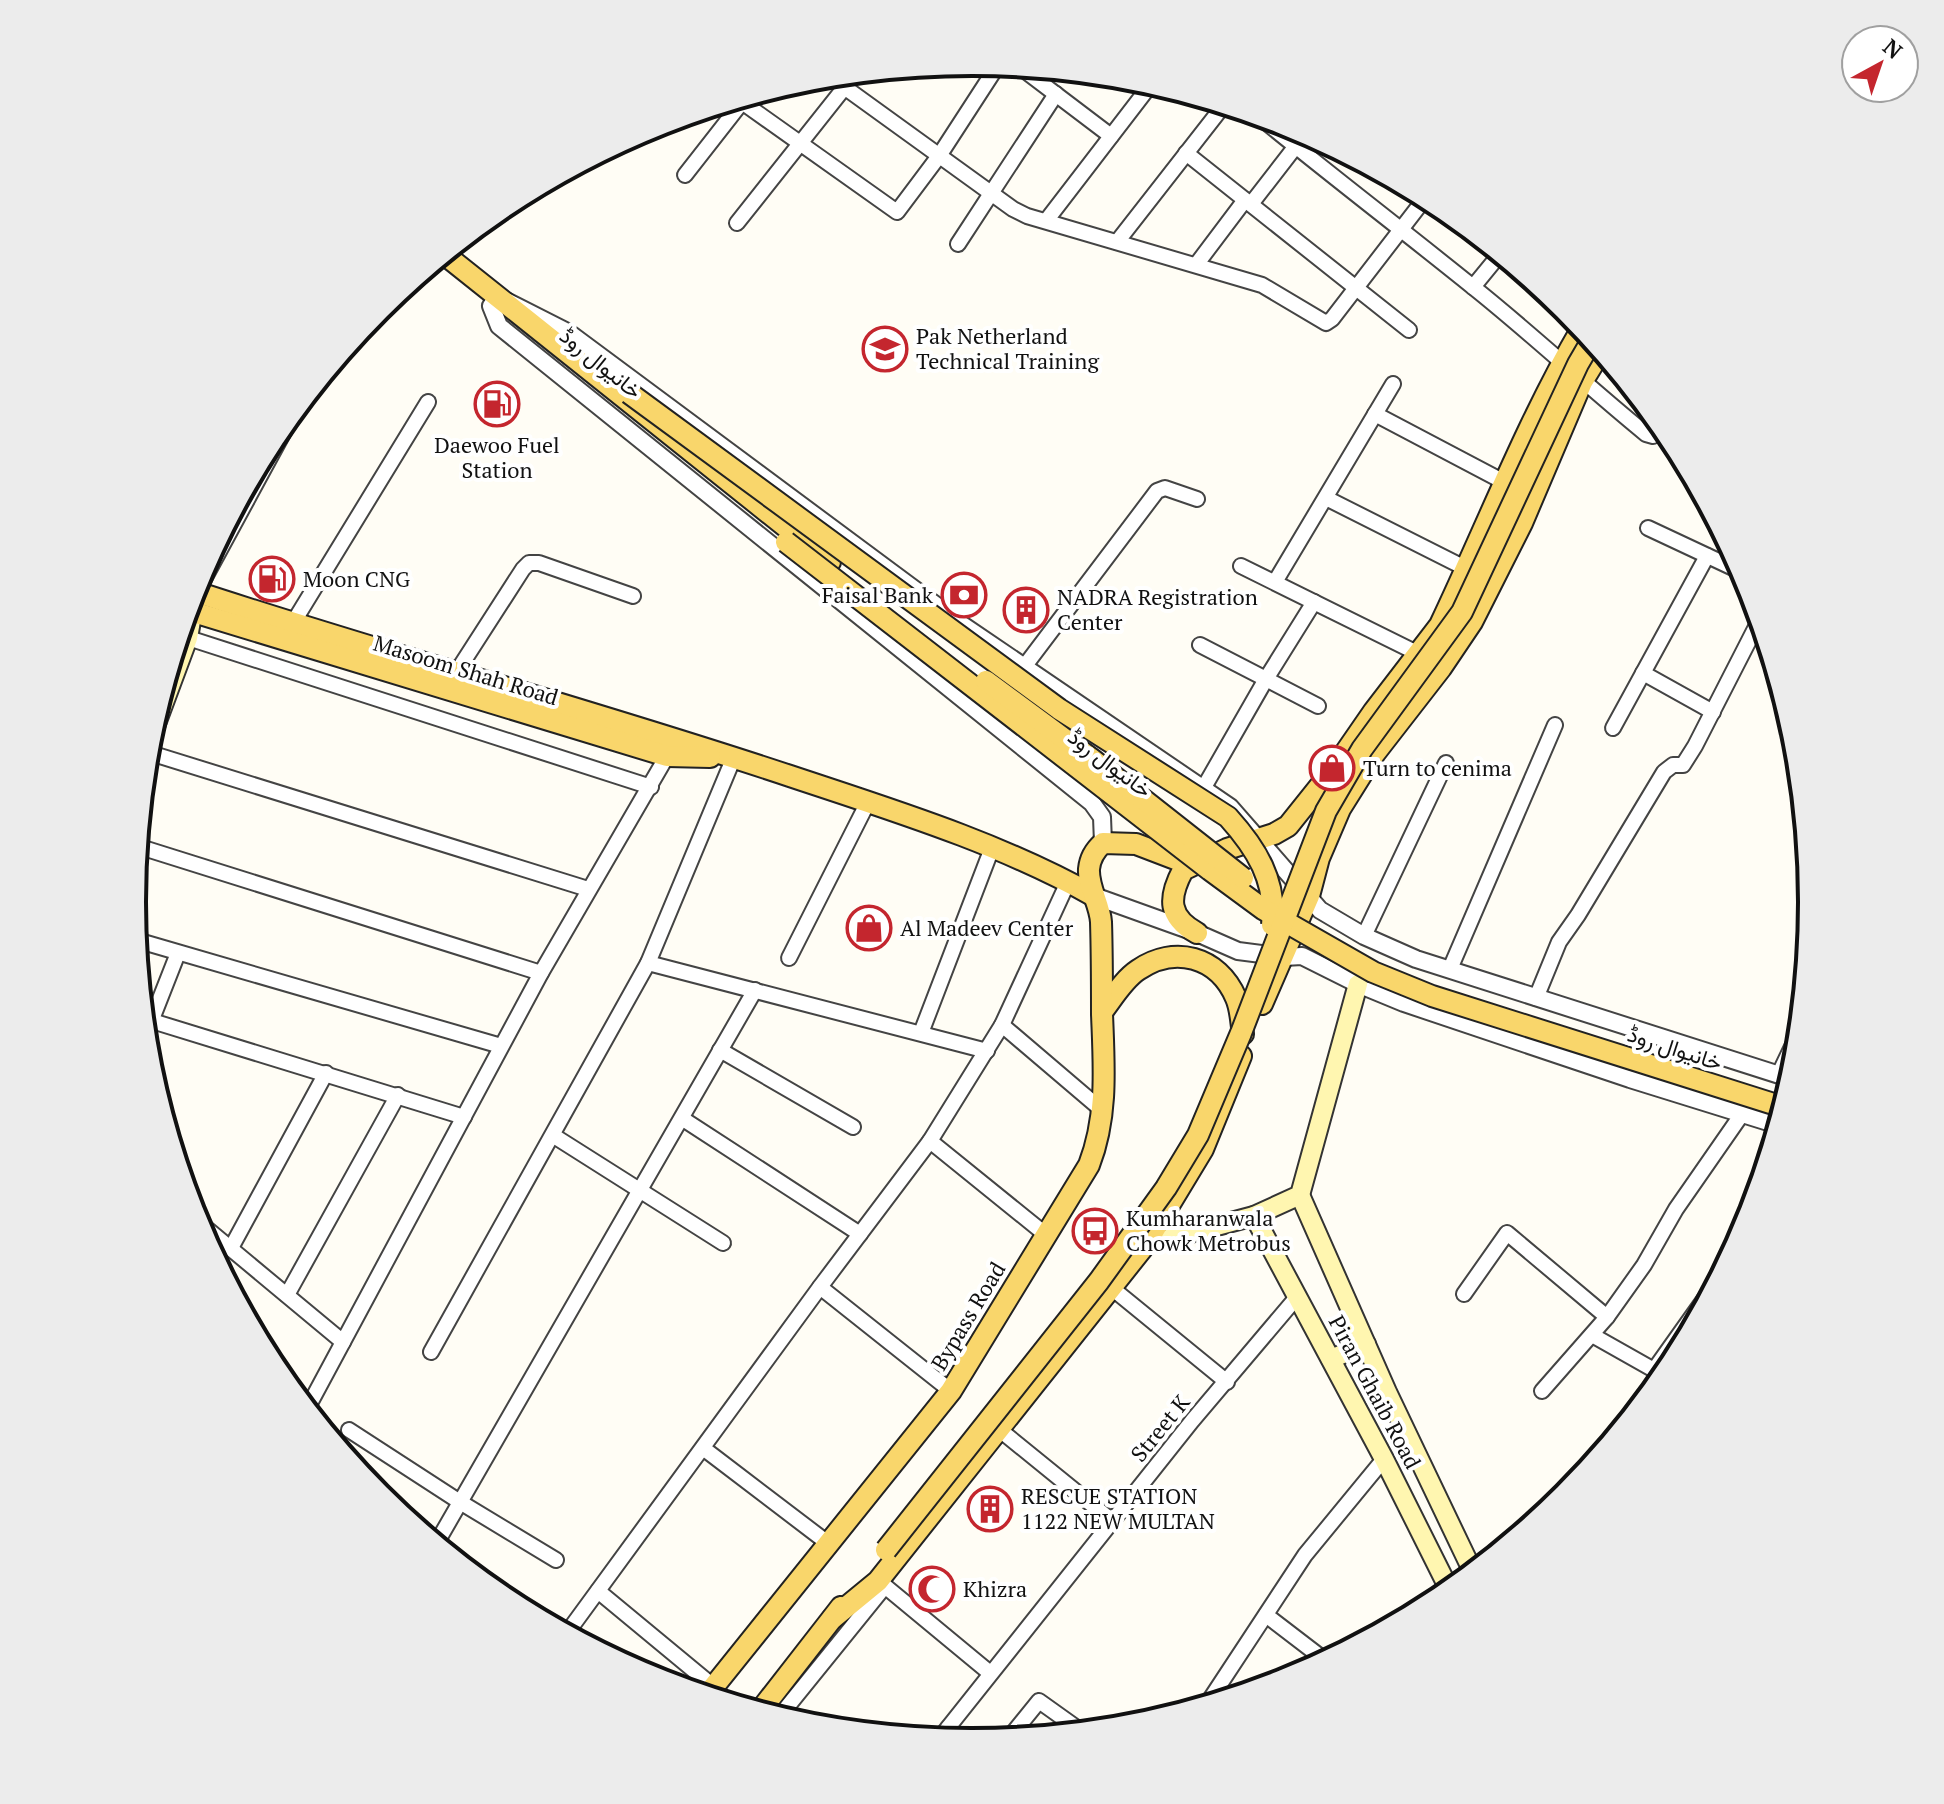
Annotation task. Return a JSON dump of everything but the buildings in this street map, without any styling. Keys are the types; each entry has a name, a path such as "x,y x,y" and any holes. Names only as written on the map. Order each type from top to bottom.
{"main road":[{"name":"خانیوال روڈ","path":"451,261 494,302 786,542 1263,909 1373,972 1432,996 1773,1104"},
{"name":"خانیوال روڈ","path":"442,269 548,337 918,631 1093,760 1264,894 1354,950 1388,967 1458,994 1776,1091"},
{"path":"548,337 1059,709 1228,817 1250,841 1270,884 1273,911 1265,973"},
{"path":"1197,933 1184,925 1172,902 1183,870 1288,826 1419,654 1440,625 1562,362 1576,339"},
{"path":"767,1702 1099,1281 1166,1188 1198,1135 1265,973 1294,889 1326,811 1362,749 1462,612 1586,350"},
{"path":"833,1618 882,1583 1145,1245 1203,1149 1269,985 1309,896 1324,844 1357,779 1441,668 1487,595 1522,523 1582,382 1595,360"},
{"name":"Masoom Shah Road","path":"202,603 293,623 734,757 992,848 1094,896"},
{"name":"Masoom Shah Road","path":"202,604 667,756 734,757"},
{"path":"1103,843 1136,844 1191,865"},
{"name":"Bypass Road","path":"714,1686 951,1391 1089,1165 1098,1142 1103,1111 1101,917 1089,881 1089,866 1095,850 1103,843"},
{"path":"1102,1012 1136,970 1174,955 1194,958 1211,967 1236,997 1245,1047"},
{"path":"1145,1245 1254,1216 1300,1195 1358,984"},
{"name":"Piran Ghaib Road","path":"1300,1195 1468,1562"},
{"name":"Piran Ghaib Road","path":"1254,1216 1384,1459 1444,1579"},
{"path":"1331,1359 1366,1344"},
{"path":"1432,1556 1460,1544"}],"street":[{"path":"752,106 897,212 939,156 990,77"},
{"path":"1036,79 1111,136"},
{"path":"737,223 845,88 1013,209 1262,285 1326,323 1418,207"},
{"path":"958,244 1056,94"},
{"path":"1046,221 1143,94"},
{"path":"685,175 735,111"},
{"path":"1117,242 1217,114"},
{"path":"1285,138 1473,287 1646,434 1654,436"},
{"path":"1196,265 1297,143"},
{"path":"1186,153 1409,330"},
{"path":"1473,287 1493,262"},
{"path":"494,302 499,326 1092,803 1102,817 1103,843"},
{"name":"خانیوال روڈ","path":"494,302 569,333 949,615 1230,807 1320,910 1335,921 1412,957 1779,1074"},
{"path":"1275,582 1393,384"},
{"path":"293,623 428,402"},
{"path":"1375,414 1506,483"},
{"path":"1024,667 1157,491 1165,488 1197,499"},
{"path":"1326,498 1467,569"},
{"path":"1648,528 1725,564"},
{"path":"1613,728 1707,556"},
{"path":"456,673 529,563 539,563 633,596"},
{"path":"1241,566 1419,654"},
{"path":"1203,789 1314,602"},
{"path":"1536,998 1559,942 1664,772 1673,765 1683,765 1753,633"},
{"path":"189,638 651,787"},
{"path":"1200,645 1318,706"},
{"path":"1643,673 1713,712"},
{"path":"1450,969 1555,725"},
{"path":"160,754 588,889"},
{"path":"311,1396 541,973 667,756"},
{"path":"431,1352 648,963 734,757"},
{"path":"1364,936 1446,763"},
{"path":"789,958 868,802"},
{"path":"921,1033 992,848"},
{"path":"148,849 541,973"},
{"path":"573,1625 930,1141 1002,1025 1068,882"},
{"path":"1094,896 1238,951 1302,956 1392,998 1630,1079 1768,1122"},
{"path":"148,944 501,1046"},
{"path":"154,1016 178,953"},
{"path":"1392,998 1413,1002 1424,999 1432,990 1433,978 1412,957"},
{"path":"648,963 987,1051"},
{"path":"441,1535 755,990"},
{"path":"155,1022 464,1117"},
{"path":"1002,1025 1103,1111"},
{"path":"720,1050 853,1127"},
{"path":"231,1248 326,1073"},
{"path":"287,1295 398,1095"},
{"path":"1542,1391 1607,1317 1742,1114"},
{"path":"683,1119 860,1234"},
{"path":"554,1136 723,1243"},
{"path":"930,1141 1045,1234"},
{"path":"1464,1294 1507,1233 1607,1317"},
{"path":"218,1237 343,1342"},
{"path":"820,1287 951,1391"},
{"path":"1113,1289 1227,1382"},
{"name":"Street K","path":"948,1727 1297,1297"},
{"path":"1592,1335 1653,1369"},
{"path":"349,1430 556,1560"},
{"path":"1000,1430 1112,1521"},
{"path":"703,1448 829,1544"},
{"path":"1216,1691 1305,1555 1384,1459"},
{"path":"787,1707 882,1583 990,1673"},
{"path":"598,1591 699,1681"},
{"path":"1266,1615 1315,1653"},
{"path":"1019,1726 1039,1701 1068,1722"}],"place":[{"name":"Pak Netherland Technical Training","path":"885,349"},
{"name":"Daewoo Fuel Station","path":"497,404"},
{"name":"Moon CNG","path":"272,579"},
{"name":"Faisal Bank","path":"964,595"},
{"name":"NADRA Registration Center","path":"1026,610"},
{"name":"Turn to cenima","path":"1332,768"},
{"name":"Al Madeev Center","path":"869,928"},
{"name":"Kumharanwala Chowk Metrobus","path":"1095,1231"},
{"name":"RESCUE STATION 1122 NEW MULTAN","path":"990,1509"},
{"name":"Khizra","path":"932,1589"}]}
